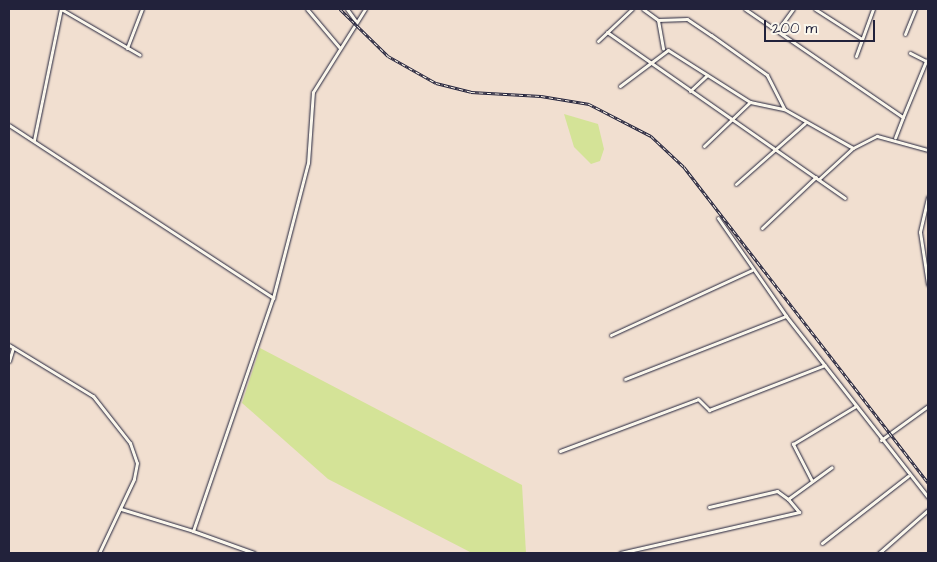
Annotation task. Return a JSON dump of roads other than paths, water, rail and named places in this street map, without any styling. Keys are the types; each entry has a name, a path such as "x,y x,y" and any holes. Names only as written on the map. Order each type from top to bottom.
{"street":[{"path":"34,140 61,9 140,56"},
{"path":"127,48 142,9"},
{"path":"307,9 340,48"},
{"path":"347,9 355,20"},
{"path":"192,531 274,298 308,163 313,92 355,20 365,9"},
{"path":"598,41 632,9"},
{"path":"643,9 658,20 687,19 711,34 767,75 784,109"},
{"path":"745,9 903,117"},
{"path":"777,31 793,9"},
{"path":"815,9 862,39"},
{"path":"856,56 873,9"},
{"path":"905,34 915,9"},
{"path":"658,20 663,49 750,102 784,109 805,123 853,148"},
{"path":"607,32 845,198"},
{"path":"620,86 663,49"},
{"path":"895,138 926,62 910,53"},
{"path":"690,91 707,75"},
{"path":"704,146 750,102"},
{"path":"736,184 805,123"},
{"path":"9,125 274,298"},
{"path":"762,228 853,148 877,136 895,138 928,150"},
{"path":"928,198 920,232 928,284"},
{"path":"718,218 752,270 786,316 908,476 928,497"},
{"path":"611,336 752,270"},
{"path":"625,379 786,316"},
{"path":"9,345 78,383 106,407 123,431 137,469 99,553"},
{"path":"9,361 13,347"},
{"path":"560,451 698,400 709,410 825,365"},
{"path":"812,481 793,444 856,406"},
{"path":"882,440 928,406"},
{"path":"788,499 832,467"},
{"path":"822,543 908,476"},
{"path":"620,553 799,512 788,499 777,491 709,507"},
{"path":"121,508 254,553"},
{"path":"879,553 928,510"}],"railway":[{"path":"340,9 388,56 436,83 471,92 541,96 589,104 651,136 684,167 928,483"}]}
